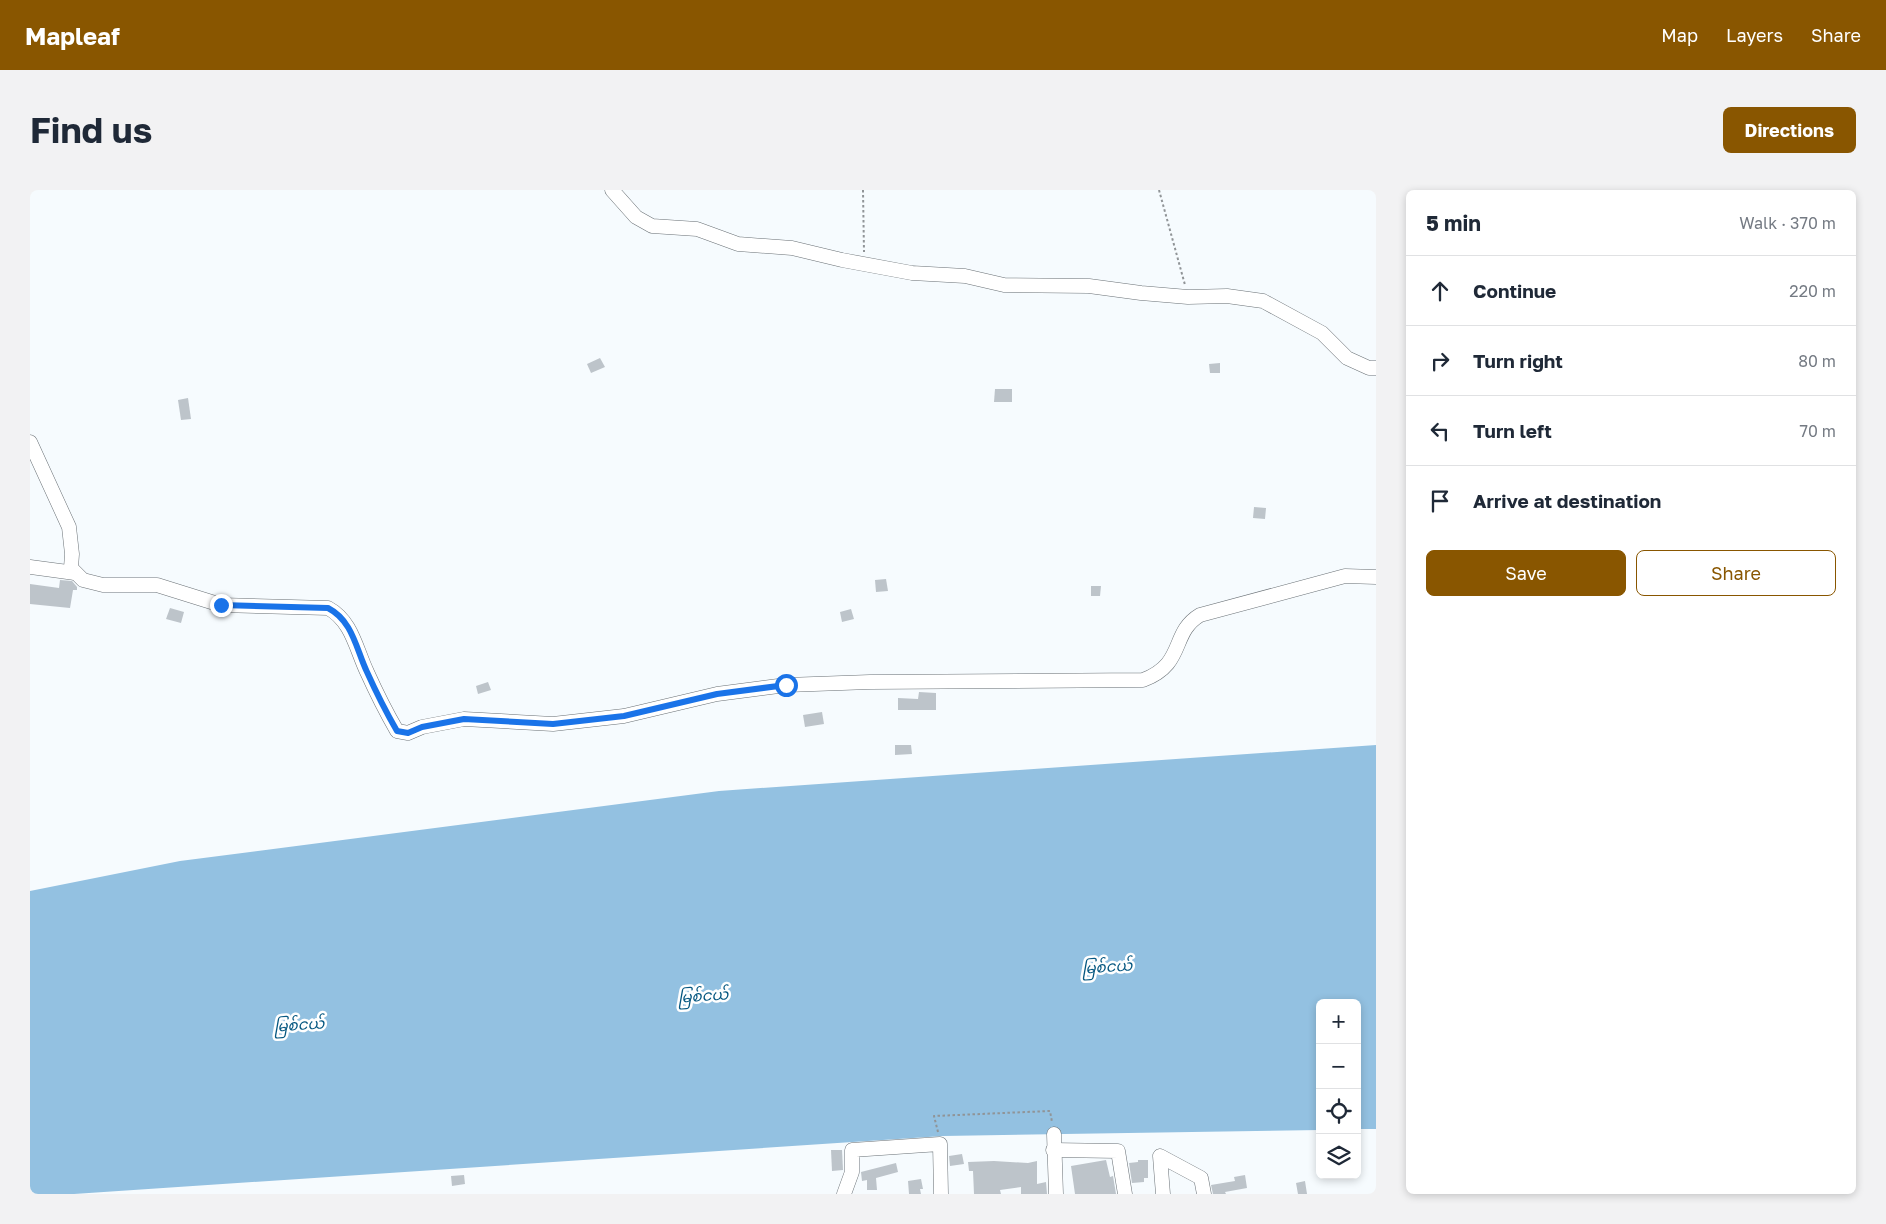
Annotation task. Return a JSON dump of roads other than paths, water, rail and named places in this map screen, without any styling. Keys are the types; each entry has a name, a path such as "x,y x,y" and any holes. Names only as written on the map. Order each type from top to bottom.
{"street":[{"path":"612,190 636,217 652,226 698,229 738,244 792,248 912,273 965,276 1004,284 1089,286 1188,296 1227,296 1264,301 1322,332 1347,358 1369,368 1376,368"},
{"path":"30,442 69,527 72,554 71,568 83,580 102,585 157,584 221,605 328,608 339,614 348,627 366,670 397,731 408,733 422,727 464,719 553,724 624,716 717,694 786,685 870,682 1143,680 1157,675 1170,664 1187,625 1200,615 1345,576 1376,577"},
{"path":"30,567 75,573"},
{"path":"1054,1134 1053,1150 1056,1194"},
{"path":"844,1194 852,1172 852,1150 940,1144 941,1194"},
{"path":"1053,1150 1118,1151 1125,1194"},
{"path":"1163,1194 1160,1156 1201,1178 1204,1194"}],"water":[{"name":"မြစ်ငယ်","path":"1376,745 1376,1129 1361,1129 1361,999 1316,999 1316,1130 943,1136 74,1194 30,1194 30,891 180,861 719,791"}]}
